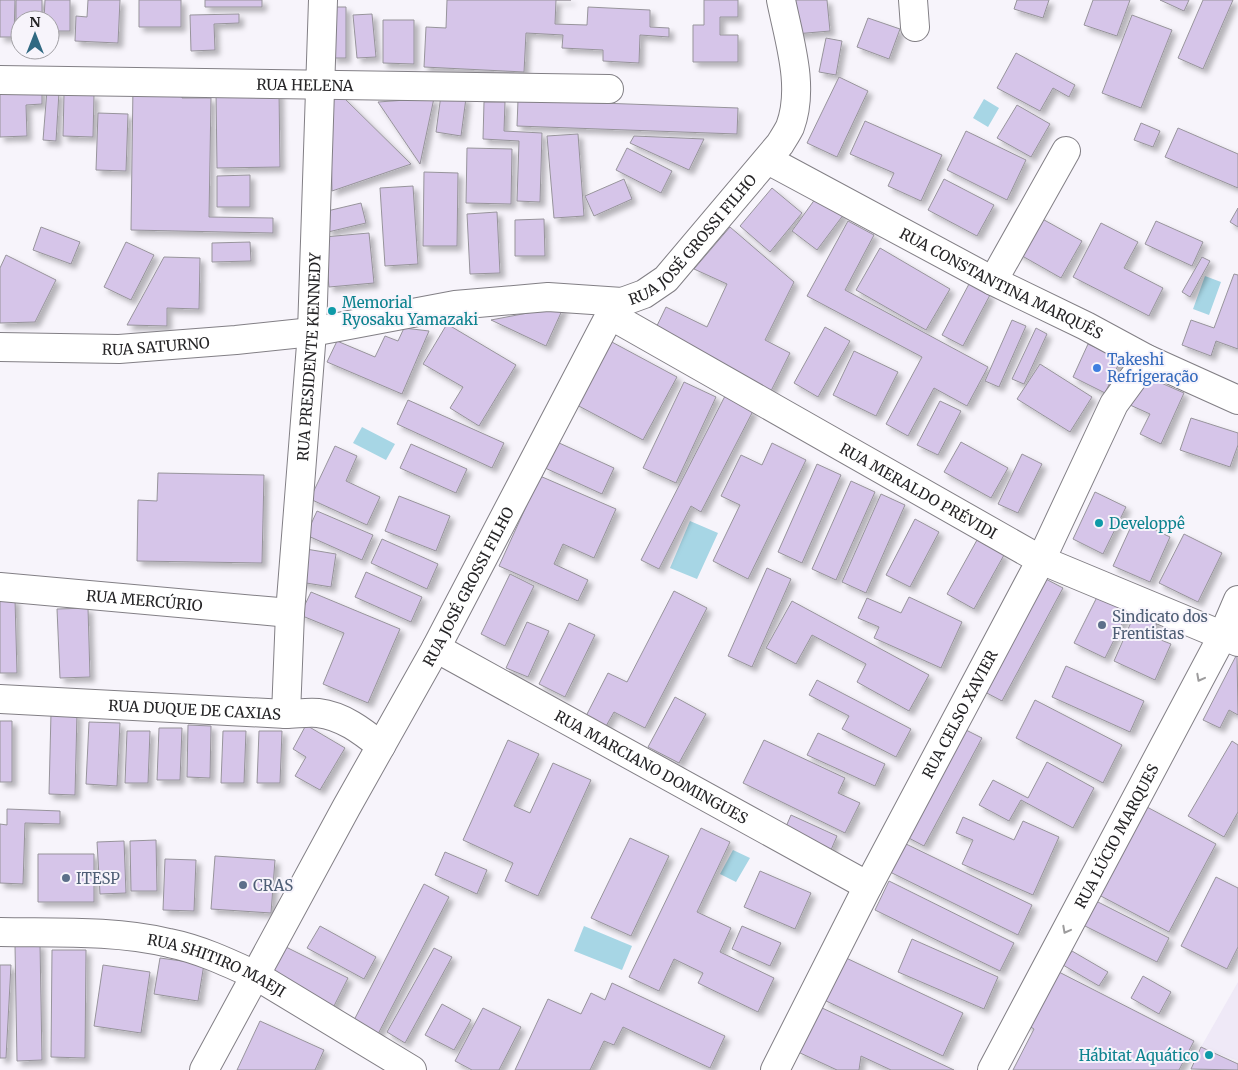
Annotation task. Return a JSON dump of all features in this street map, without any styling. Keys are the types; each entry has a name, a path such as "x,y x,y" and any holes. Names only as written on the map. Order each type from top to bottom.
{"street":[{"name":"RUA PRESIDENTE KENNEDY","path":"286,714 290,614 312,332 323,0"},
{"name":"RUA JOSÉ GROSSI FILHO","path":"204,1070 436,648 616,308 666,280 774,152 790,127 796,83 781,0"},
{"path":"913,0 915,27"},
{"name":"RUA HELENA","path":"0,80 609,89"},
{"path":"993,281 1066,151"},
{"name":"RUA CONSTANTINA MARQUÊS","path":"774,152 993,281 1086,326 1147,359 1238,400"},
{"name":"RUA SATURNO","path":"0,347 119,349 312,332 454,305 548,297 616,308"},
{"name":"RUA MERALDO PRÉVIDI","path":"616,308 1041,560 1231,638"},
{"name":"RUA CELSO XAVIER","path":"775,1070 868,886 1041,560 1114,404 1147,359"},
{"name":"RUA MERCÚRIO","path":"0,587 290,614"},
{"name":"RUA LÚCIO MARQUES","path":"992,1070 1231,638 1238,600"},
{"name":"RUA MARCIANO DOMINGUES","path":"436,648 868,886"},
{"name":"RUA DUQUE DE CAXIAS","path":"0,699 286,714 318,713 340,719 355,726 381,746"},
{"name":"RUA SHITIRO MAEJI","path":"0,932 115,936 168,942 212,956 255,976 412,1070"}],"shaded area":[{"path":"1238,982 1238,1061 1201,1047"}],"water":[{"path":"984,99 999,108 988,127 973,118"},
{"path":"1205,276 1221,282 1209,315 1193,309"},
{"path":"362,427 395,444 386,460 353,443"},
{"path":"690,521 718,533 697,579 670,568"},
{"path":"733,850 750,858 736,882 720,874"},
{"path":"584,926 632,946 622,970 574,951"}],"building":[{"path":"0,0 15,0 15,10 10,10 10,37 0,37"},
{"path":"16,0 42,0 42,10 16,10"},
{"path":"45,0 70,0 70,31 60,31 60,10 44,10"},
{"path":"88,0 120,0 118,43 75,41 76,16 87,17"},
{"path":"139,0 181,0 181,27 139,27"},
{"path":"205,0 262,0 262,7 205,7"},
{"path":"447,0 556,0 555,24 587,25 588,7 650,10 650,27 669,28 669,37 640,35 639,63 603,61 603,50 562,48 563,35 526,33 524,72 424,67 426,27 446,28"},
{"path":"704,0 738,0 738,17 720,17 720,35 738,35 738,62 693,62 693,25 704,25"},
{"path":"792,0 827,0 830,31 795,34"},
{"path":"1017,0 1049,0 1043,18 1014,9"},
{"path":"1093,0 1130,0 1117,36 1084,25"},
{"path":"1160,0 1189,0 1184,11"},
{"path":"1203,0 1233,0 1203,69 1178,58"},
{"path":"332,7 346,7 346,58 332,58"},
{"path":"239,14 239,23 214,24 215,50 191,51 190,15"},
{"path":"372,14 376,57 357,58 353,15"},
{"path":"1132,15 1172,30 1141,108 1102,93"},
{"path":"868,18 900,29 889,59 857,47"},
{"path":"383,20 414,20 414,64 383,63"},
{"path":"826,38 842,41 836,75 819,72"},
{"path":"1016,53 1075,85 1069,97 1053,88 1040,111 997,88"},
{"path":"839,77 868,91 837,157 807,143"},
{"path":"133,85 183,85 182,98 211,98 209,217 273,218 273,233 131,230"},
{"path":"42,88 42,104 26,105 27,136 0,137 0,89"},
{"path":"47,90 59,92 56,141 43,140"},
{"path":"279,91 280,167 217,168 216,92"},
{"path":"64,94 94,95 93,137 63,136"},
{"path":"330,95 341,95 411,164 332,191"},
{"path":"441,95 466,98 461,136 436,132"},
{"path":"434,98 420,164 378,102"},
{"path":"518,100 738,108 737,134 517,126"},
{"path":"484,102 505,102 504,131 542,133 540,202 517,201 519,141 483,139"},
{"path":"1017,105 1050,124 1031,157 997,138"},
{"path":"98,113 128,114 126,171 96,170"},
{"path":"865,121 942,155 921,201 888,186 894,173 850,154"},
{"path":"1141,123 1160,131 1153,147 1134,140"},
{"path":"1178,128 1238,154 1238,188 1165,157"},
{"path":"966,131 1026,160 1007,200 947,170"},
{"path":"578,134 584,216 554,218 547,136"},
{"path":"634,136 704,139 689,170 630,143"},
{"path":"467,148 512,149 511,204 466,203"},
{"path":"627,148 672,171 661,193 616,170"},
{"path":"424,172 458,173 457,246 423,246"},
{"path":"250,175 250,207 217,207 217,176"},
{"path":"624,179 632,199 594,216 585,196"},
{"path":"944,179 994,205 977,236 928,210"},
{"path":"413,186 418,264 385,266 380,188"},
{"path":"772,188 802,213 770,252 740,226"},
{"path":"818,195 844,214 817,250 792,231"},
{"path":"361,203 366,223 328,232 323,212"},
{"path":"1238,208 1238,227 1230,222"},
{"path":"497,212 500,273 470,274 467,214"},
{"path":"1037,216 1082,241 1061,278 1017,253"},
{"path":"544,219 545,256 515,256 515,220"},
{"path":"848,221 874,235 845,290 988,367 967,406 934,388 908,436 886,424 922,357 807,296"},
{"path":"1156,221 1203,242 1192,266 1145,244"},
{"path":"1101,223 1138,242 1124,268 1163,288 1149,316 1073,277"},
{"path":"41,227 80,242 71,264 33,250"},
{"path":"730,227 794,282 765,340 790,353 771,391 653,334 666,307 707,327 727,284 694,269"},
{"path":"369,233 374,283 329,287 324,237"},
{"path":"126,242 154,255 131,300 104,287"},
{"path":"250,242 251,261 212,262 212,243"},
{"path":"880,248 950,289 926,330 856,290"},
{"path":"6,255 56,280 35,322 0,323 0,268"},
{"path":"164,257 200,258 199,309 167,308 167,326 127,325"},
{"path":"1202,257 1210,261 1190,297 1182,292"},
{"path":"1234,274 1238,275 1238,349 1216,341 1211,356 1182,345 1191,320 1214,328"},
{"path":"969,284 990,295 963,346 942,335"},
{"path":"564,306 546,346 491,320"},
{"path":"1012,320 1026,326 999,387 985,381"},
{"path":"447,324 516,365 479,426 450,408 463,387 423,364"},
{"path":"825,327 850,341 818,397 794,383"},
{"path":"404,328 429,331 402,394 327,362 337,341 375,357 385,336 398,341"},
{"path":"1036,328 1047,334 1024,384 1012,379"},
{"path":"610,341 677,377 643,440 575,404"},
{"name":"Takeshi Refrigeração","path":"1088,344 1121,359 1105,393 1073,377"},
{"path":"854,351 898,372 876,416 833,395"},
{"path":"1040,364 1092,397 1070,432 1017,399"},
{"path":"1143,375 1184,393 1161,444 1140,434 1150,414 1130,405"},
{"path":"684,382 716,397 676,483 643,468"},
{"path":"725,396 753,411 701,512 691,506 659,569 641,560"},
{"path":"408,400 504,443 492,468 397,424"},
{"path":"940,401 961,411 938,455 917,445"},
{"path":"1191,418 1238,433 1238,445 1230,467 1180,450"},
{"path":"557,442 614,468 602,494 545,468"},
{"path":"961,442 1008,468 991,498 944,472"},
{"path":"772,443 806,460 748,579 713,561 740,505 721,496 741,455 762,465"},
{"path":"411,444 467,469 456,493 400,468"},
{"path":"335,446 357,456 346,481 380,497 367,525 310,499"},
{"path":"1022,454 1042,464 1018,513 998,504"},
{"path":"817,464 841,475 802,563 778,552"},
{"path":"158,473 264,475 262,563 137,561 138,500 157,501"},
{"path":"540,476 616,509 594,558 563,544 554,564 588,580 578,601 499,566"},
{"path":"851,481 875,492 836,580 812,569"},
{"name":"Developpê","path":"1095,492 1126,507 1103,554 1073,539"},
{"path":"881,494 905,505 866,593 842,582"},
{"path":"399,496 450,516 436,551 385,531"},
{"path":"317,511 373,535 362,560 306,535"},
{"path":"915,519 939,532 910,587 886,575"},
{"path":"1134,520 1170,537 1150,582 1113,566"},
{"path":"1184,534 1222,553 1198,602 1159,583"},
{"path":"382,539 438,564 427,589 371,563"},
{"path":"977,540 1004,555 974,609 947,594"},
{"path":"306,549 336,554 331,587 300,582"},
{"path":"767,568 791,579 752,667 728,656"},
{"path":"366,572 422,597 411,622 355,597"},
{"path":"510,574 534,586 505,646 481,634"},
{"path":"1044,578 1063,588 1002,701 983,691"},
{"path":"674,591 707,608 645,728 614,712 605,728 585,718 608,673 627,682"},
{"path":"311,592 400,629 368,703 323,684 344,633 300,615"},
{"name":"Sindicato dos Frentistas","path":"1099,593 1130,608 1105,658 1074,643"},
{"path":"909,597 962,622 941,668 874,638 879,627 858,618 867,598 901,613"},
{"path":"0,599 15,599 17,673 0,673"},
{"path":"792,601 929,675 909,711 857,682 866,664 812,635 796,664 766,648"},
{"path":"88,608 90,677 60,678 57,609"},
{"path":"1136,611 1158,621 1151,636 1171,644 1155,680 1114,661"},
{"path":"527,622 549,631 528,677 506,668"},
{"path":"569,623 595,635 565,697 539,684"},
{"path":"1237,654 1238,715 1229,710 1220,728 1203,720"},
{"path":"1066,666 1144,701 1130,732 1052,697"},
{"path":"817,680 911,729 896,757 842,729 849,716 809,695"},
{"path":"675,697 706,714 679,763 648,747"},
{"path":"1035,700 1122,745 1103,783 1016,738"},
{"path":"51,713 77,713 75,795 49,794"},
{"path":"0,721 12,721 12,782 0,782"},
{"path":"89,722 120,723 117,786 86,784"},
{"path":"188,725 211,726 210,778 187,777"},
{"path":"306,725 345,748 320,790 295,776 306,757 293,749"},
{"path":"159,728 182,728 180,780 157,780"},
{"path":"962,728 982,738 924,846 903,835"},
{"path":"127,731 150,731 148,783 125,783"},
{"path":"223,731 246,731 244,783 221,783"},
{"path":"259,731 282,731 280,783 257,783"},
{"path":"818,733 885,764 875,786 807,755"},
{"path":"508,740 539,754 514,806 530,813 553,763 591,780 538,896 505,881 513,863 463,840"},
{"path":"764,740 845,778 838,793 860,803 845,833 743,783"},
{"path":"1232,741 1238,745 1238,812 1224,837 1188,816"},
{"path":"1047,762 1094,788 1073,828 1021,800 1009,821 979,805 993,780 1028,798"},
{"path":"1147,807 1216,844 1169,932 1099,895"},
{"path":"7,809 60,811 60,824 25,823 23,884 0,883 0,824 7,825"},
{"path":"791,815 837,836 831,850 785,829"},
{"path":"963,817 1014,840 1023,821 1059,837 1033,895 962,864 973,840 956,833"},
{"path":"701,828 730,842 697,912 731,928 720,952 774,978 758,1012 698,983 703,973 674,959 659,991 629,977"},
{"path":"630,838 669,856 631,936 591,918"},
{"path":"156,840 157,891 131,891 130,841"},
{"path":"124,841 126,893 100,894 97,842"},
{"path":"904,843 1032,905 1018,935 890,872"},
{"path":"445,852 487,870 477,894 435,875"},
{"name":"ITESP","path":"38,854 94,854 94,902 38,902"},
{"name":"CRAS","path":"215,856 275,860 271,913 211,909"},
{"path":"165,859 196,860 194,911 163,910"},
{"path":"760,871 811,893 795,929 744,907"},
{"path":"1216,877 1238,888 1238,947 1227,969 1181,946"},
{"path":"889,881 1014,943 1000,971 875,910"},
{"path":"424,884 449,897 377,1036 352,1024"},
{"path":"1096,901 1169,938 1157,962 1083,925"},
{"path":"320,926 376,957 364,979 307,948"},
{"path":"742,926 781,943 770,966 732,949"},
{"path":"912,939 998,977 984,1009 898,972"},
{"path":"40,944 42,1060 17,1061 15,945"},
{"path":"286,947 348,978 333,1008 271,976"},
{"path":"434,948 452,957 405,1043 387,1032"},
{"path":"52,950 86,950 85,1058 51,1057"},
{"path":"1072,951 1108,972 1099,986 1063,965"},
{"path":"844,957 963,1013 943,1056 824,1000"},
{"path":"160,958 204,964 198,1001 154,994"},
{"path":"0,965 11,965 6,1058 0,1058"},
{"path":"103,965 150,972 141,1033 94,1026"},
{"path":"1055,970 1194,1041 1179,1070 1013,1070 1034,1029 1026,1024"},
{"path":"1143,976 1171,992 1159,1014 1131,998"},
{"path":"612,983 725,1036 710,1068 623,1027 614,1045 604,1041 590,1070 515,1070 548,999 581,1014 591,993 605,1000"},
{"path":"442,1004 471,1020 454,1050 425,1035"},
{"path":"820,1007 954,1070 891,1070 861,1056 859,1070 837,1070 798,1052"},
{"path":"483,1008 521,1027 499,1070 472,1070 455,1061"},
{"path":"260,1021 324,1050 315,1070 237,1070"},
{"name":"Hábitat Aquático","path":"1201,1047 1238,1064 1238,1070 1191,1069"}],"place":[{"name":"Memorial Ryosaku Yamazaki","path":"332,311"},
{"name":"Takeshi Refrigeração","path":"1097,368"},
{"name":"Developpê","path":"1099,523"},
{"name":"Sindicato dos Frentistas","path":"1102,625"},
{"name":"ITESP","path":"66,878"},
{"name":"CRAS","path":"243,885"},
{"name":"Hábitat Aquático","path":"1209,1055"}]}
